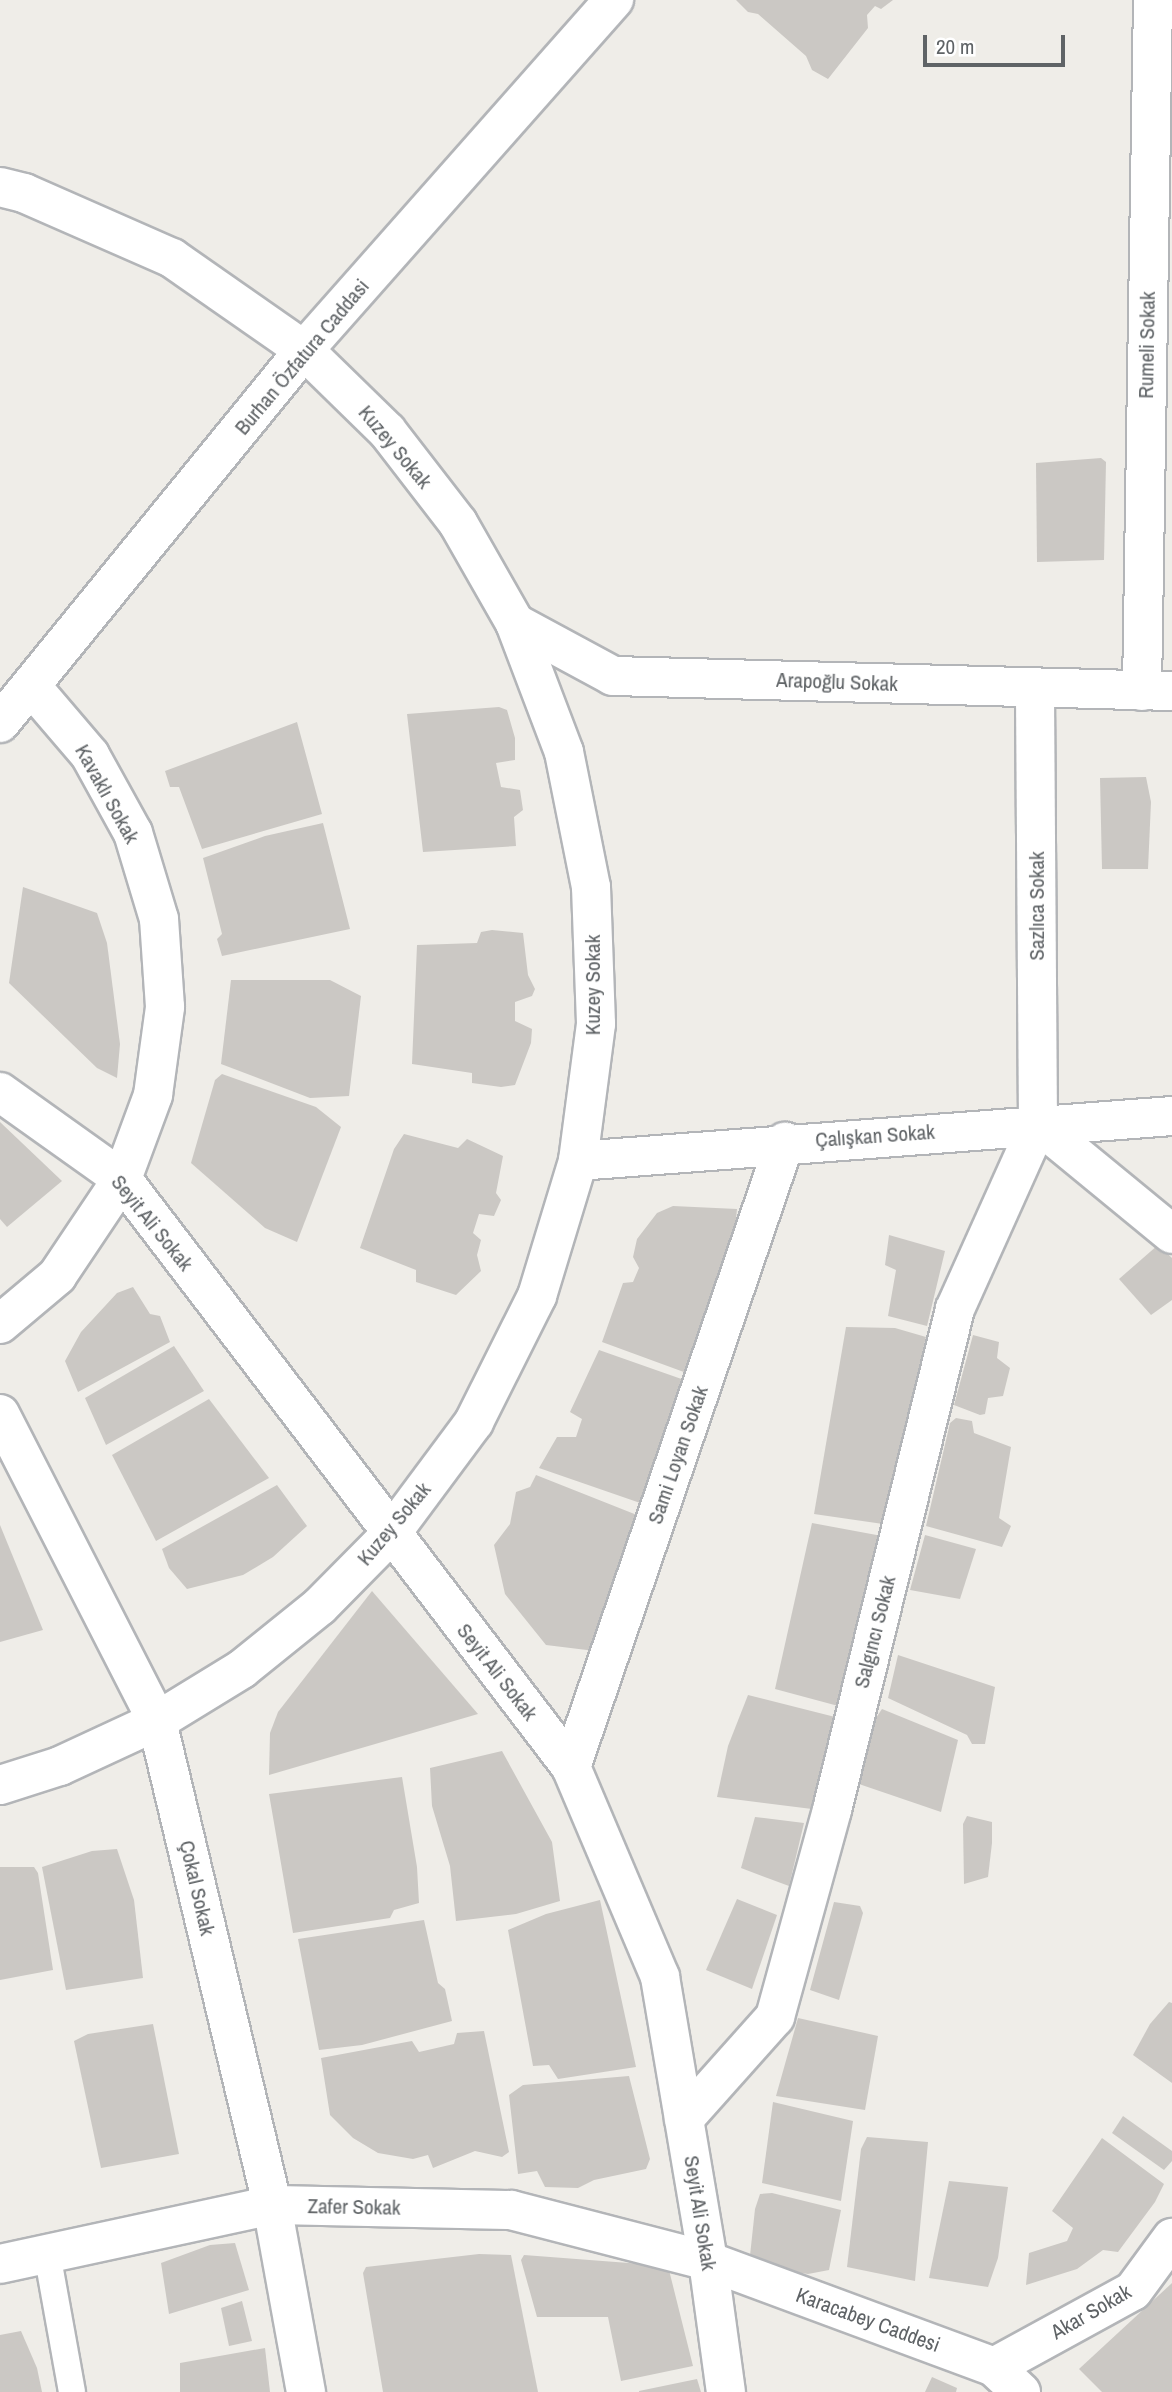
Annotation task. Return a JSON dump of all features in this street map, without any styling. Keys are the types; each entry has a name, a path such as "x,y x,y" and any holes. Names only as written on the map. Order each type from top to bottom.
{"street":[{"name":"Rumeli Sokak","path":"1153,0 1157,691"},
{"name":"Burhan Özfatura Caddasi","path":"0,723 304,350 594,7"},
{"name":"Kuzey Sokak","path":"0,187 24,193 172,258 304,350 387,431 458,523 515,624 564,752 591,887 596,1024 578,1161 537,1296 479,1410 390,1535 320,1606 242,1669 157,1721 60,1766 0,1785"},
{"name":"Arapoğlu Sokak","path":"515,624 613,676 1157,691"},
{"name":"Kavaklı Sokak","path":"0,1324 57,1276 122,1179 153,1095 165,1007 159,919 133,833 90,755 32,687"},
{"name":"Sazlıca Sokak","path":"1035,688 1038,1124"},
{"name":"Seyit Ali Sokak","path":"0,1093 122,1179 390,1535 571,1767 660,1977 708,2261 726,2392"},
{"name":"Çalışkan Sokak","path":"578,1161 785,1142 1172,1116"},
{"path":"1038,1124 1172,1234"},
{"name":"Salgıncı Sokak","path":"684,2119 775,2017 832,1810 955,1308 1038,1124"},
{"name":"Sami Loyan Sokak","path":"571,1767 785,1142"},
{"name":"Çokal Sokak","path":"0,1414 157,1721 272,2205 306,2392"},
{"name":"Zafer Sokak","path":"0,2264 272,2205 511,2210 708,2261"},
{"name":"Akar Sokak","path":"1007,2379 1133,2291 1172,2238"},
{"name":"Karacabey Caddesi","path":"708,2261 1007,2379"}],"lane":[{"path":"47,2253 72,2392"}],"building":[{"path":"736,0 893,0 881,9 875,6 867,15 868,28 828,79 812,70 806,56 758,14 748,12"},
{"path":"1101,458 1106,462 1104,560 1037,562 1036,463"},
{"path":"499,707 507,710 515,738 515,760 496,763 501,787 520,790 523,810 514,817 516,846 423,852 407,714"},
{"path":"297,722 322,814 202,849 179,787 170,787 165,771"},
{"path":"1146,777 1151,802 1148,869 1102,869 1100,778"},
{"path":"323,823 350,929 222,956 217,939 222,934 203,858 265,836"},
{"path":"23,887 97,913 107,943 120,1044 117,1078 97,1068 9,983"},
{"path":"492,930 523,933 528,975 535,989 532,996 515,1002 515,1021 532,1029 531,1043 515,1085 501,1087 472,1083 472,1073 412,1064 417,945 477,943 481,932"},
{"path":"231,980 330,980 361,996 349,1096 310,1098 221,1064"},
{"path":"222,1074 316,1107 341,1127 297,1242 265,1228 191,1163 215,1080"},
{"path":"0,1122 62,1181 7,1227 0,1219"},
{"path":"404,1134 458,1148 467,1139 503,1156 496,1193 501,1200 494,1216 479,1214 473,1233 481,1240 477,1255 481,1271 456,1295 416,1282 416,1270 360,1248 394,1149"},
{"path":"673,1206 737,1209 729,1288 692,1375 602,1342 623,1283 633,1282 639,1268 633,1257 637,1239 657,1213"},
{"path":"889,1235 945,1251 927,1326 888,1316 896,1270 885,1265"},
{"path":"1158,1245 1172,1258 1172,1300 1151,1315 1119,1279"},
{"path":"133,1287 150,1314 160,1316 170,1342 78,1392 65,1361 81,1332 117,1293"},
{"path":"846,1327 895,1328 926,1337 883,1524 814,1514"},
{"path":"973,1335 999,1342 997,1358 1010,1368 1003,1396 988,1398 985,1414 980,1415 954,1405"},
{"path":"174,1346 204,1391 106,1445 85,1398"},
{"path":"599,1350 690,1382 646,1505 539,1468 557,1437 576,1437 582,1419 570,1412"},
{"path":"209,1399 269,1478 156,1541 112,1455"},
{"path":"956,1418 972,1421 974,1433 1011,1447 999,1518 1011,1526 1002,1547 926,1526 950,1423"},
{"path":"536,1475 642,1517 595,1651 546,1645 505,1594 494,1545 510,1524 516,1492 530,1487"},
{"path":"277,1485 307,1526 273,1557 243,1575 187,1589 169,1568 162,1549"},
{"path":"812,1523 882,1536 842,1707 775,1689"},
{"path":"0,1525 43,1630 0,1642"},
{"path":"925,1535 976,1549 960,1599 910,1590"},
{"path":"372,1591 478,1714 269,1775 270,1733 278,1712"},
{"path":"898,1655 995,1687 985,1744 972,1744 967,1735 888,1698"},
{"path":"748,1695 843,1719 820,1810 717,1797 728,1746"},
{"path":"882,1709 958,1740 941,1812 856,1783 863,1737"},
{"path":"502,1751 552,1842 560,1901 516,1914 456,1921 450,1866 432,1806 430,1768"},
{"path":"402,1777 417,1867 419,1903 394,1910 390,1918 293,1933 269,1794"},
{"path":"967,1816 992,1822 992,1843 988,1877 964,1884 963,1824"},
{"path":"755,1817 804,1823 789,1886 741,1868"},
{"path":"117,1849 134,1900 143,1978 66,1990 42,1867 92,1851"},
{"path":"0,1867 34,1867 38,1873 53,1970 0,1980"},
{"path":"737,1899 777,1915 752,1989 706,1970"},
{"path":"600,1900 636,2067 558,2079 549,2065 533,2066 508,1930 546,1914"},
{"path":"834,1902 860,1906 863,1913 839,2000 810,1990"},
{"path":"424,1920 438,1983 445,1989 452,2021 362,2045 319,2050 298,1939"},
{"path":"1169,2002 1172,2003 1172,2083 1133,2055 1150,2024"},
{"path":"798,2018 878,2036 865,2110 776,2096"},
{"path":"153,2024 179,2154 101,2168 74,2041 88,2034"},
{"path":"484,2031 509,2152 502,2157 475,2151 433,2168 428,2155 413,2159 378,2153 353,2138 330,2115 321,2058 412,2041 419,2052 454,2044 457,2033"},
{"path":"629,2076 650,2159 646,2169 594,2180 578,2188 545,2187 537,2171 518,2174 509,2095 523,2085"},
{"path":"773,2102 853,2121 841,2201 762,2183"},
{"path":"1123,2116 1172,2151 1172,2161 1164,2170 1112,2133"},
{"path":"867,2137 928,2142 915,2281 847,2267 861,2149"},
{"path":"1102,2138 1164,2184 1155,2202 1118,2252 1103,2250 1077,2269 1026,2285 1029,2253 1067,2241 1073,2228 1052,2211"},
{"path":"949,2181 1008,2187 998,2258 988,2287 929,2278"},
{"path":"772,2193 841,2210 829,2270 808,2274 749,2265 755,2209 760,2194"},
{"path":"235,2243 249,2290 169,2314 161,2263 210,2245"},
{"path":"479,2254 511,2255 538,2392 383,2392 363,2273 366,2267"},
{"path":"524,2255 668,2266 693,2366 621,2381 608,2317 537,2317 521,2260"},
{"path":"1172,2283 1172,2392 1102,2392 1079,2369"},
{"path":"242,2301 252,2341 229,2346 221,2308"},
{"path":"21,2331 37,2368 42,2392 0,2392 0,2335"},
{"path":"265,2348 270,2392 180,2392 180,2363"},
{"path":"932,2377 957,2388 956,2392 925,2392"},
{"path":"697,2379 701,2392 639,2392 639,2391"}]}
